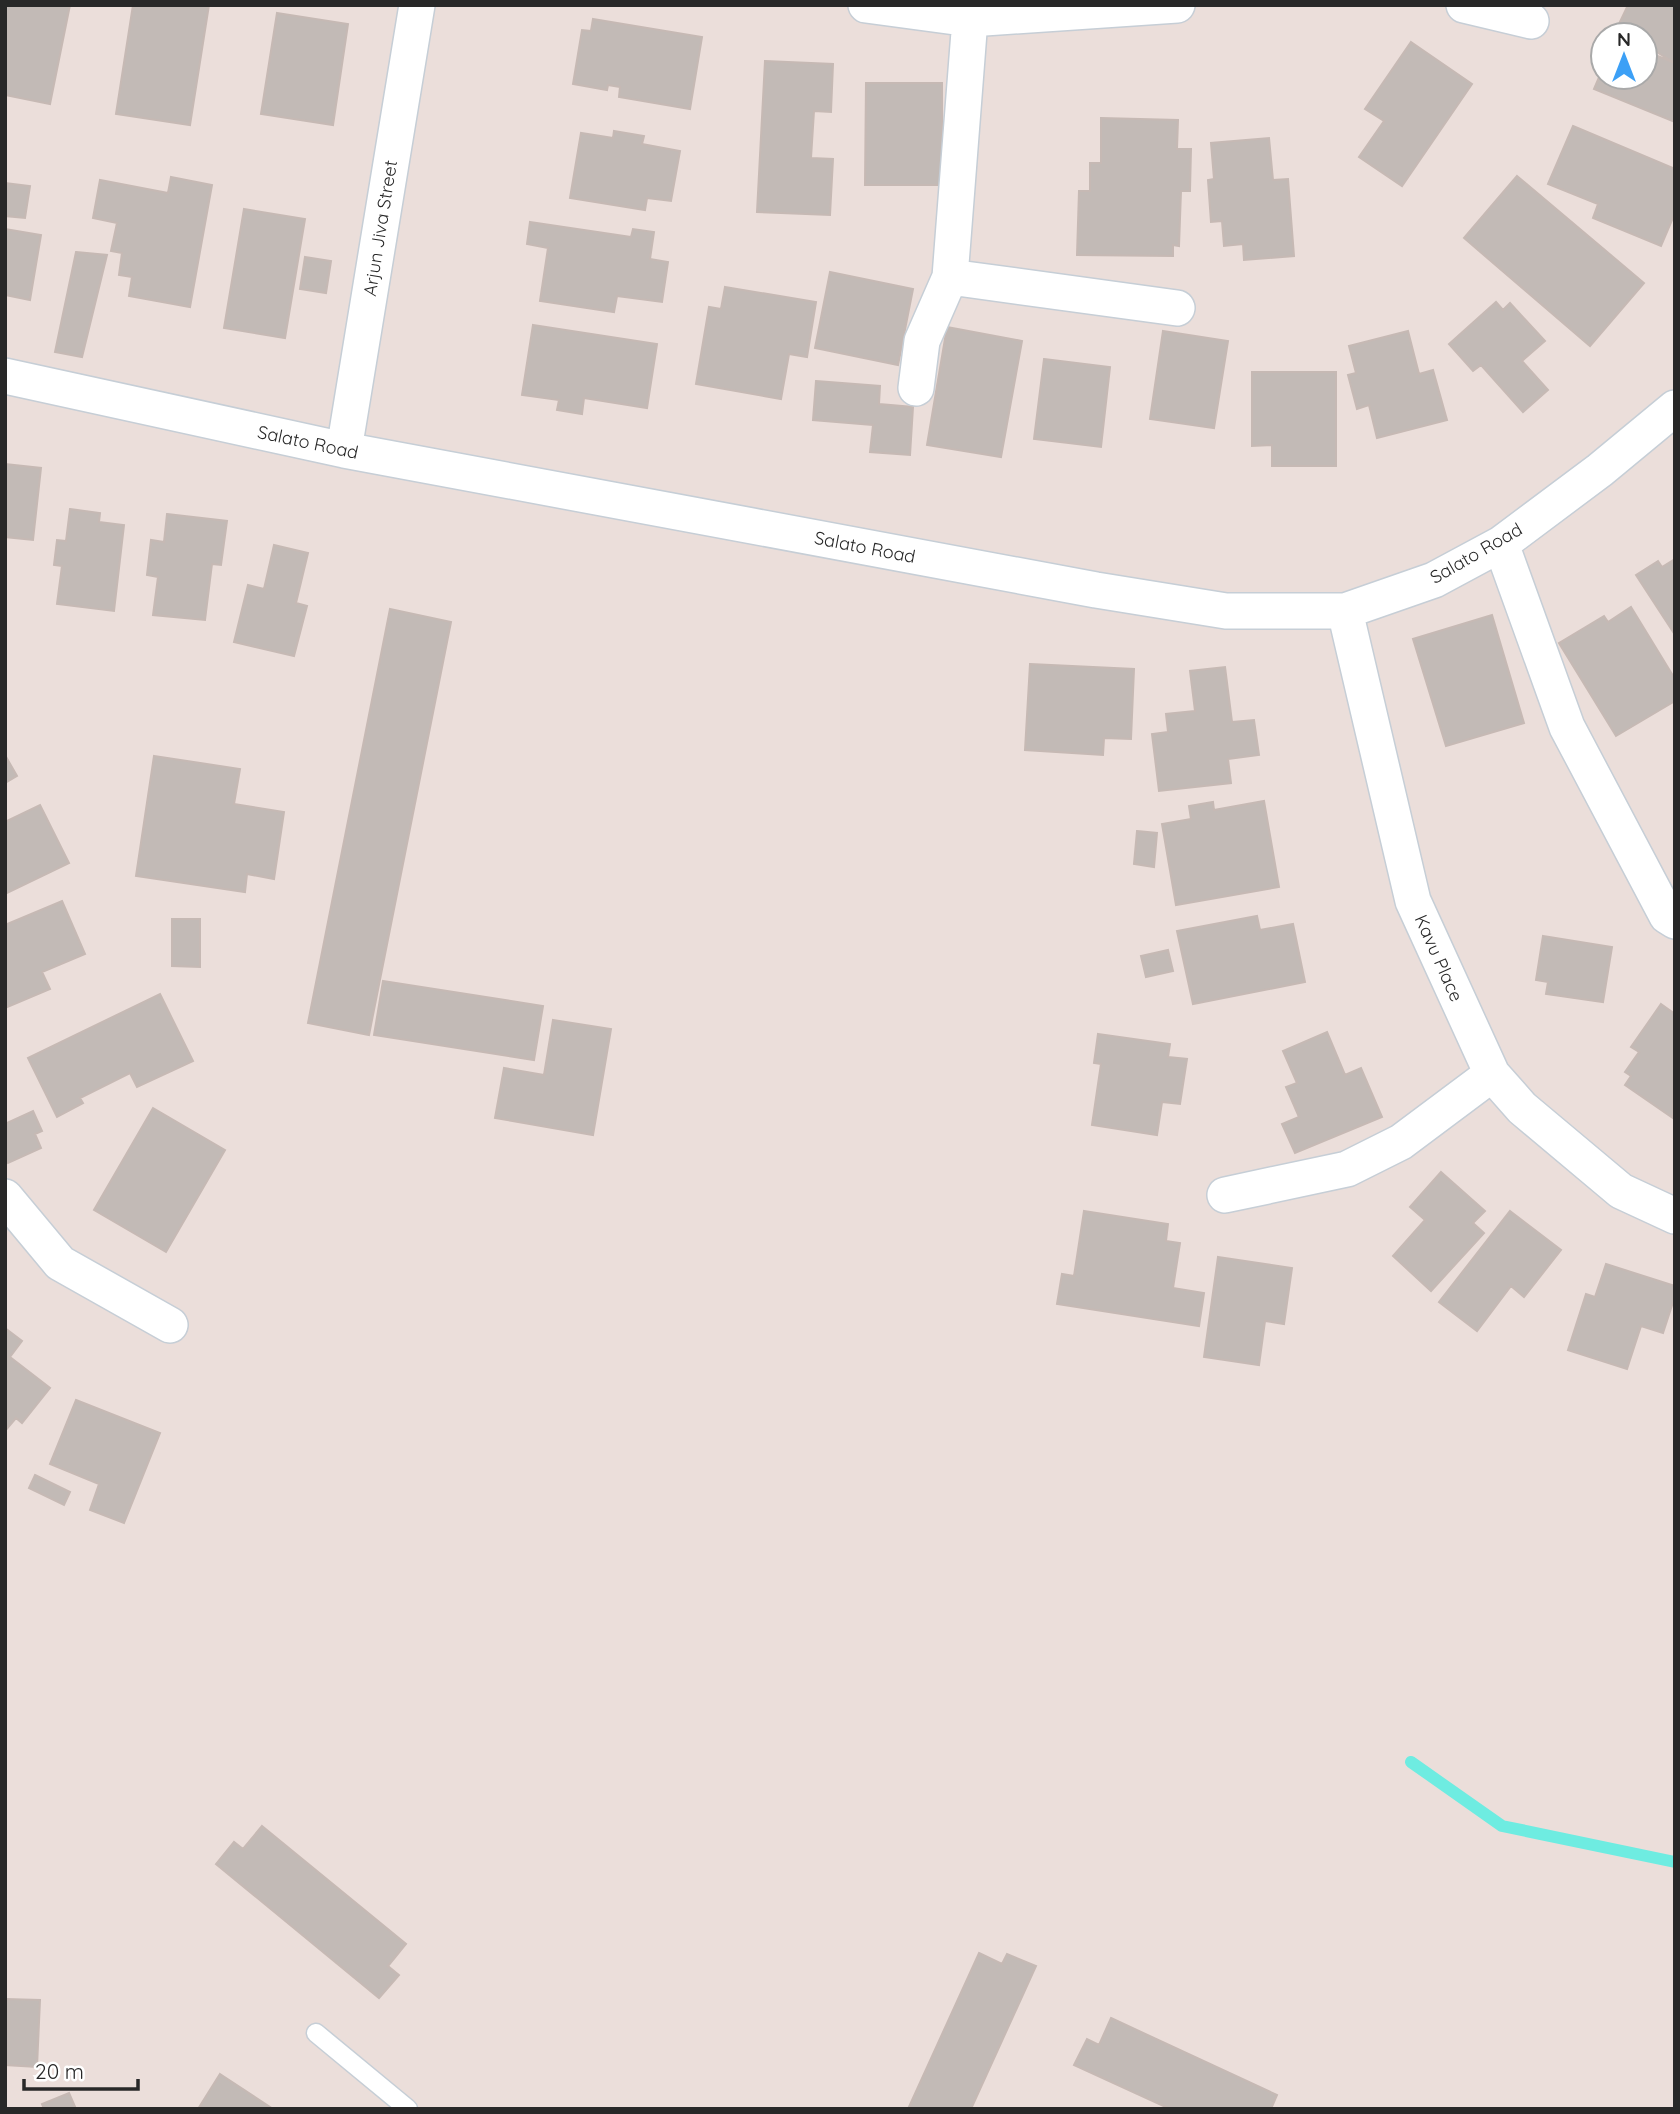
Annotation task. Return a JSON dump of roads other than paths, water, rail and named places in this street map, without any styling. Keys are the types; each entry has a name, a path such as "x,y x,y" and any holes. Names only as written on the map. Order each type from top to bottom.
{"street":[{"name":"Arjun Jiva Street","path":"344,450 417,5"},
{"path":"866,5 970,19 1177,5"},
{"path":"1464,5 1531,21"},
{"path":"916,388 922,341 950,277 970,19"},
{"path":"950,277 1177,308"},
{"name":"Salato Road","path":"5,376 344,450 1109,593 1226,611 1345,611 1434,580 1500,544 1600,470 1675,408"},
{"path":"1500,544 1567,727 1667,916 1675,921"},
{"name":"Kavu Place","path":"1345,611 1413,901 1492,1074 1522,1108 1621,1191 1675,1216"},
{"path":"1225,1195 1347,1168 1401,1142 1492,1074"},
{"path":"5,1197 61,1263 170,1325"}],"lane":[{"path":"316,2033 408,2109"}],"waterway":[{"path":"1411,1762 1502,1826 1675,1862"}]}
